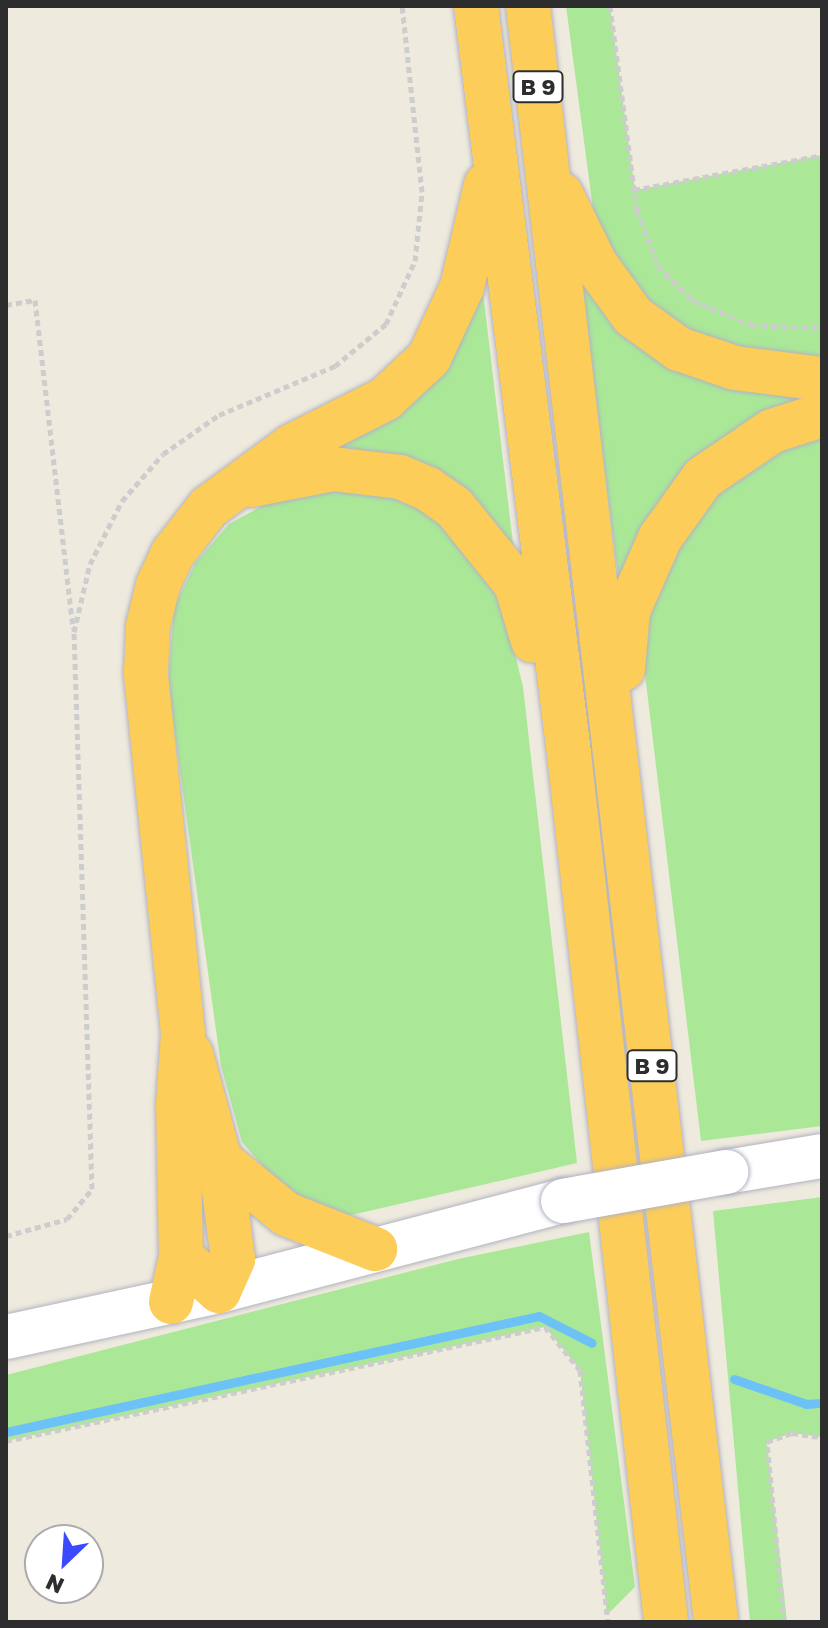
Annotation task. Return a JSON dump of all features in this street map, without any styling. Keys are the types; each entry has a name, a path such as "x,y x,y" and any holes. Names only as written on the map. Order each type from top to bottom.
{"highway":[{"name":"B 9","path":"476,6 492,159 569,754 666,1622"},
{"name":"B 9","path":"528,6 716,1622"},
{"path":"171,1302 181,1257 178,1105 183,1033 146,672 148,626 173,553 209,507 292,446 385,399 429,358 462,287 492,159"},
{"path":"548,169 596,265 633,316 679,349 735,368 822,379"},
{"path":"615,759 628,611 660,538 703,478 772,431 822,415"},
{"path":"230,491 295,474 366,470 400,477 454,507 516,584 569,754"},
{"path":"181,1257 219,1291 233,1259 220,1160 183,1033"},
{"path":"220,1160 286,1214 375,1249"}],"main road":[{"path":"6,1337 219,1291 563,1201 822,1156"}],"path":[{"path":"74,634 90,564 122,501 163,454 219,415 335,366 386,324 415,261 422,192 402,6"},
{"path":"610,6 634,190 658,266 692,300 751,325 822,328"},
{"path":"634,190 822,155"},
{"path":"6,305 35,300 74,634 92,1189 67,1219 6,1236"},
{"path":"6,1441 545,1327 580,1370 608,1622"},
{"path":"784,1622 767,1442 792,1433 822,1437"}],"green space":[{"path":"566,6 610,6 635,190 822,155 822,365 747,354 676,331 624,286 597,239"},
{"path":"578,263 629,332 822,394 796,407 621,598"},
{"path":"482,284 514,552 331,455"},
{"path":"822,433 822,1126 701,1141 639,624 654,568 748,458"},
{"path":"349,483 430,507 497,579 523,687 577,1163 347,1216 288,1195 242,1142 221,1066 168,684 174,607 196,562 229,524 289,491"},
{"path":"822,1197 822,1437 792,1433 767,1442 787,1622 750,1622 713,1211"},
{"path":"589,1232 635,1587 607,1615 580,1370 545,1327 6,1441 6,1375 458,1259"}],"waterway":[{"path":"6,1432 539,1316 592,1343"},
{"path":"734,1379 806,1404 822,1403"}]}
